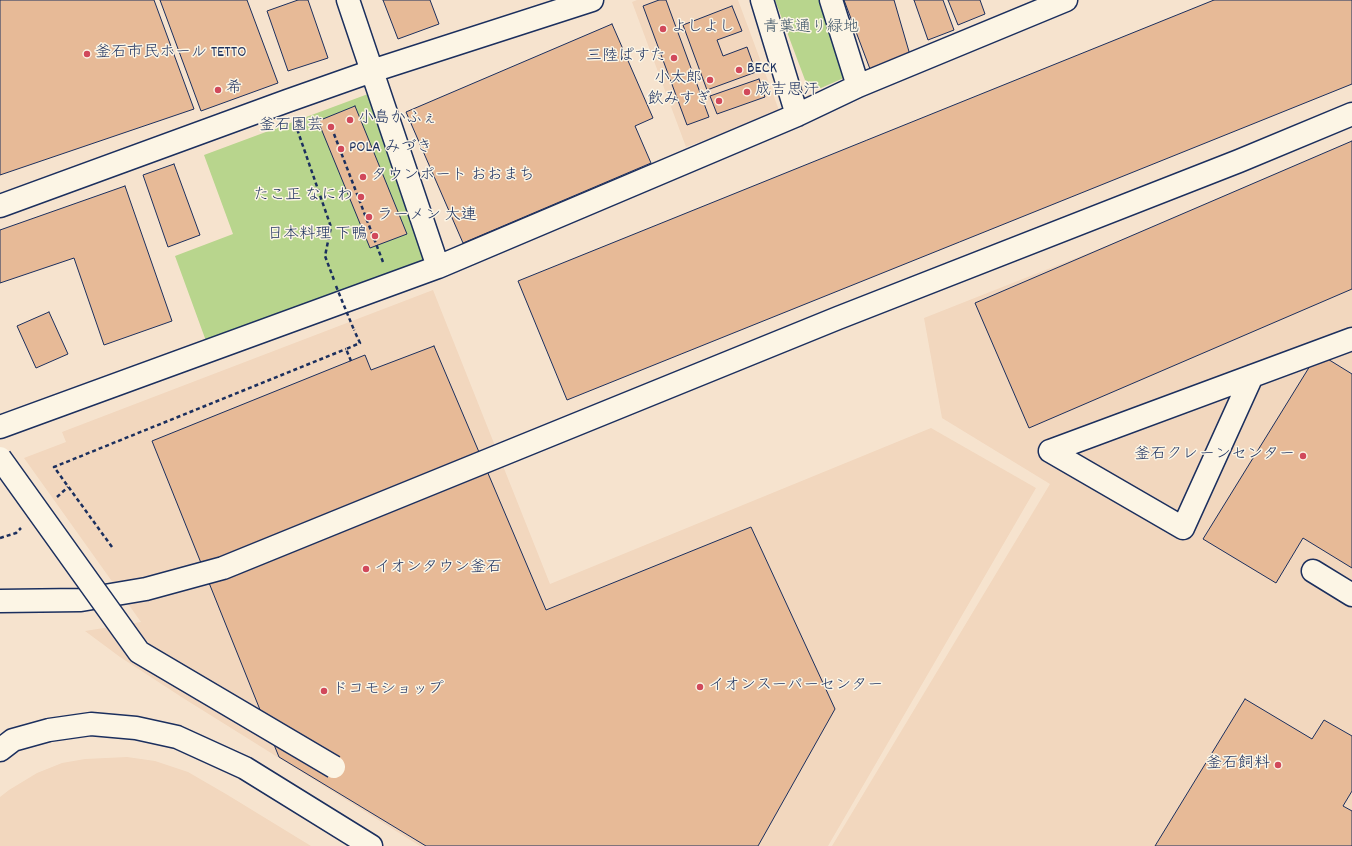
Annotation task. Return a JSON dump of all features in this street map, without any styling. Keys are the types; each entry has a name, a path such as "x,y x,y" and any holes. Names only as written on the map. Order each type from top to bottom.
{"street":[{"path":"348,0 438,267"},
{"path":"0,206 372,71 592,0"},
{"path":"762,0 797,115"},
{"path":"831,0 858,86"},
{"path":"0,427 438,267 797,115 858,86 1066,0"},
{"path":"0,601 81,600 146,589 223,568 831,321 1239,161 1352,114"},
{"path":"1252,376 1183,528 1050,451 1162,409 1352,339"},
{"path":"0,458 139,652 334,767"},
{"path":"1313,571 1352,595"},
{"path":"0,750 13,740 49,730 91,724 136,728 177,737 245,768 371,846"}],"path":[{"path":"112,547 54,467 360,343 325,256 331,228 287,101"},
{"path":"334,134 384,267"},
{"path":"346,349 351,361"}],"shaded area":[{"path":"637,0 738,0 780,113 686,147 632,2"},
{"path":"1352,149 1352,846 832,846 1050,484 942,418 924,318"},
{"name":"イオンタウン釜石","path":"433,290 550,584 931,428 1036,488 828,846 420,846 183,698 120,657 85,631 141,622 24,458 66,442 62,432"},
{"path":"127,757 155,761 188,772 311,846 0,846 0,797 9,790 37,773 62,763 85,759"}],"green space":[{"name":"青葉通り緑地","path":"775,0 825,0 846,77 821,88 805,80"},
{"path":"368,94 430,258 206,341 175,256 233,234 204,155"}],"building":[{"name":"釜石市民ホール TETTO","path":"0,0 154,0 194,109 0,175"},
{"path":"160,0 247,0 278,83 201,111"},
{"path":"298,0 308,0 328,58 288,71 267,11"},
{"path":"383,0 430,0 439,24 398,39"},
{"path":"659,0 666,0 709,117 687,125 643,6"},
{"path":"844,0 894,0 910,55 870,69"},
{"path":"914,0 943,0 954,30 928,40"},
{"path":"948,0 980,0 985,14 958,25"},
{"path":"1214,0 1352,0 1352,84 567,400 518,281"},
{"path":"732,6 742,31 717,40 723,56 747,47 756,72 707,90 683,25"},
{"path":"612,24 653,118 635,126 651,163 463,243 406,112"},
{"path":"759,79 765,97 717,114 710,96"},
{"name":"タウンポート おおまち","path":"355,106 407,234 370,248 318,121"},
{"path":"1352,141 1352,289 1029,428 975,303"},
{"path":"174,164 200,235 168,247 143,175"},
{"path":"125,186 172,321 104,345 74,258 0,283 0,230"},
{"path":"49,312 68,354 36,368 17,326"},
{"name":"イオンタウン釜石","path":"434,346 546,610 751,527 835,709 758,846 426,846 279,757 152,441 365,355 371,370"},
{"name":"釜石クレーンセンター","path":"1318,353 1352,374 1352,568 1303,538 1276,583 1203,539"},
{"name":"釜石飼料","path":"1245,699 1312,739 1324,720 1352,736 1352,791 1343,806 1352,811 1352,846 1155,846"}],"place":[{"name":"よしよし","path":"663,29"},
{"name":"釜石市民ホール TETTO","path":"87,54"},
{"name":"三陸ぱすた","path":"674,58"},
{"name":"BECK","path":"739,70"},
{"name":"小太郎","path":"710,80"},
{"name":"希","path":"218,90"},
{"name":"成吉思汗","path":"747,92"},
{"name":"飲みすぎ","path":"719,101"},
{"name":"小島かふぇ","path":"350,120"},
{"name":"釜石園芸","path":"331,127"},
{"name":"POLA みづき","path":"341,149"},
{"name":"タウンポート おおまち","path":"363,177"},
{"name":"たこ正 なにわ","path":"361,197"},
{"name":"ラーメン 大連","path":"369,217"},
{"name":"日本料理 下鴨","path":"375,236"},
{"name":"釜石クレーンセンター","path":"1303,456"},
{"name":"イオンタウン釜石","path":"366,569"},
{"name":"イオンスーパーセンター","path":"700,687"},
{"name":"ドコモショップ","path":"324,691"},
{"name":"釜石飼料","path":"1278,765"}]}
